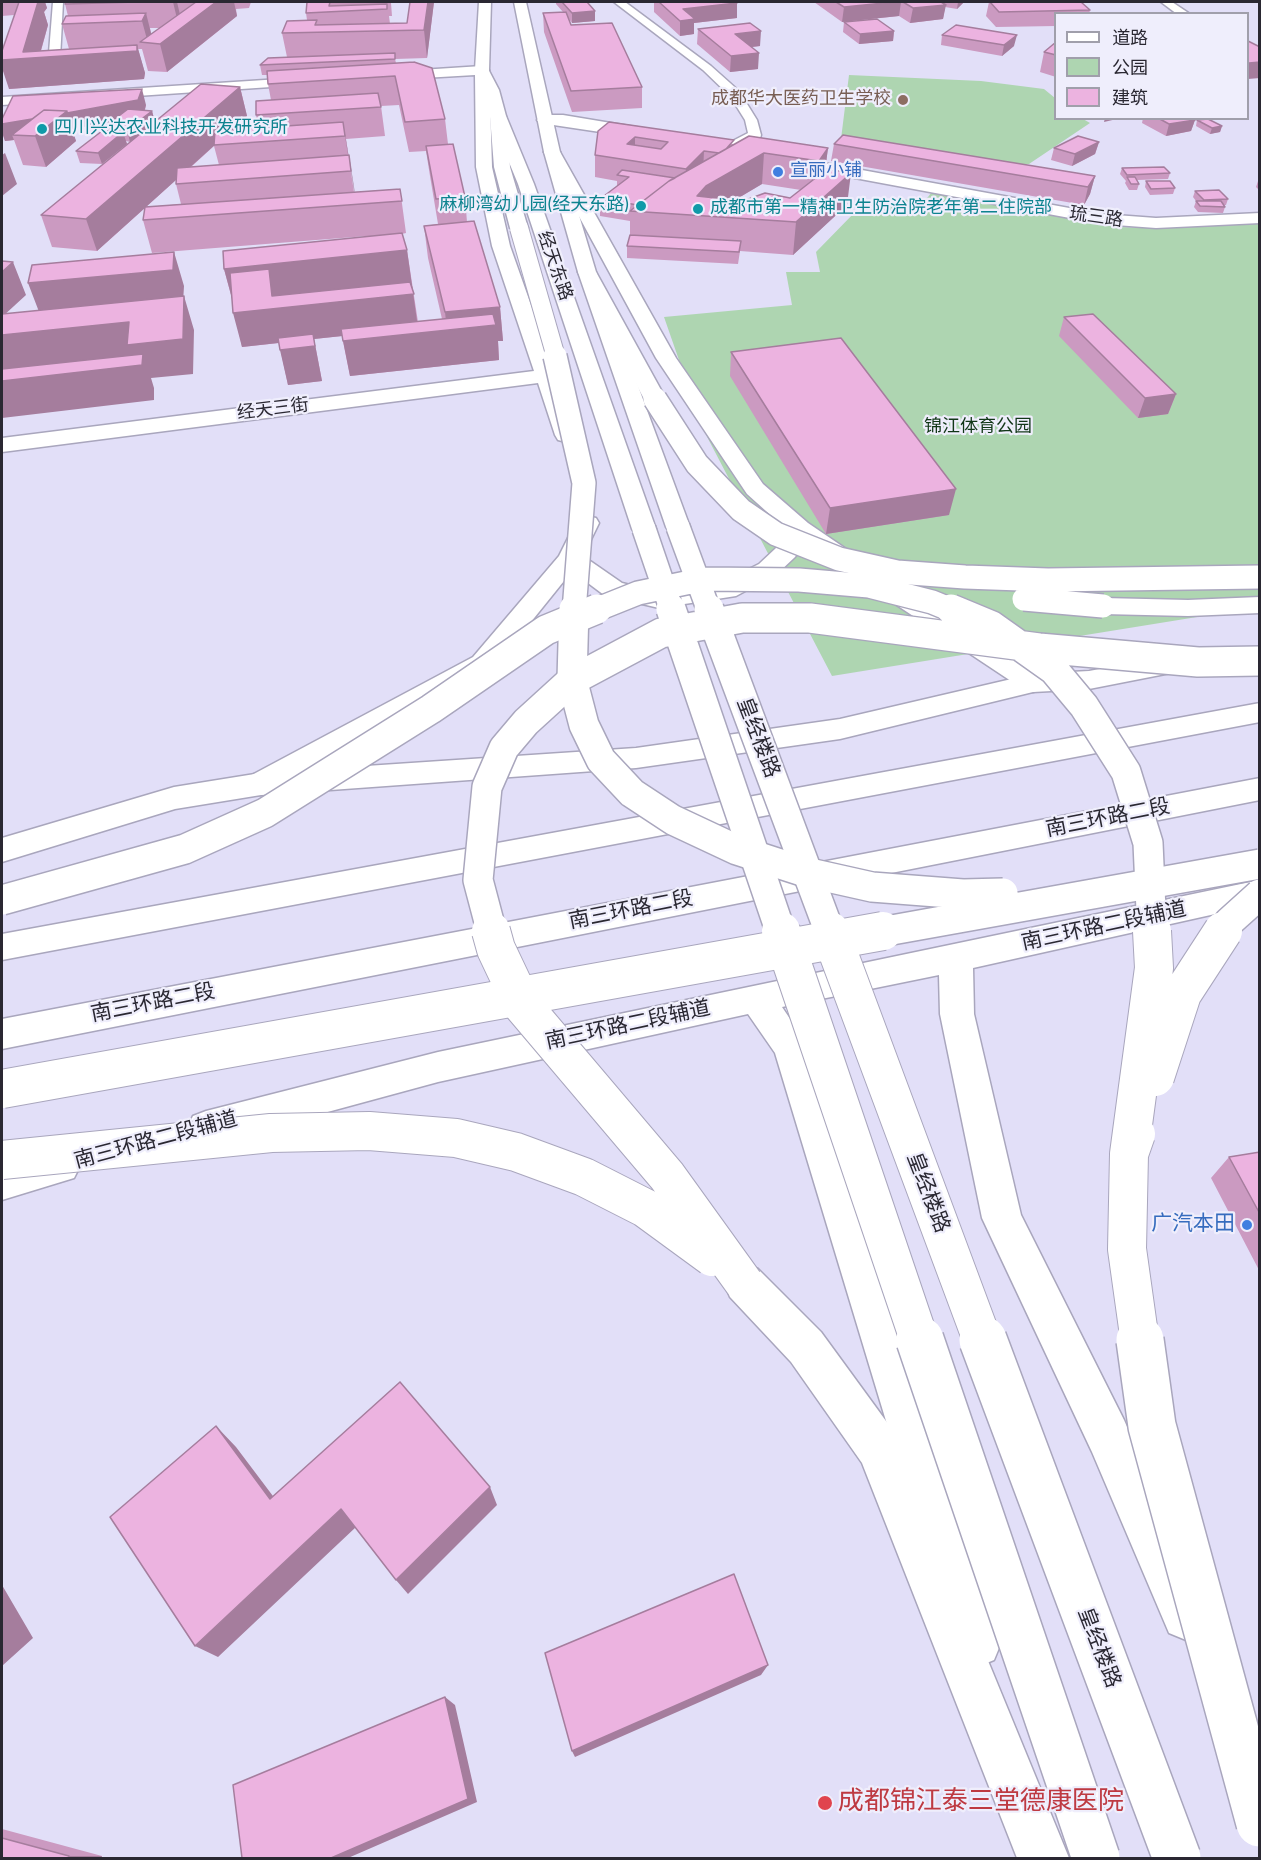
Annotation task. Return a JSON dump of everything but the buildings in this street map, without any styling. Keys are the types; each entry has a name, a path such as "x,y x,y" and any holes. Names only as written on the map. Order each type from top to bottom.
{"main road":[{"name":"经天东路","path":"485,2 482,70 492,90 498,116 661,528"},
{"name":"经天东路","path":"520,2 552,152 661,528"},
{"path":"261,784 483,663 570,558 592,513 501,246 484,167 482,70 377,77"},
{"path":"2,101 330,80"},
{"path":"498,116 502,167 561,376 584,483 572,633 572,679 584,725 601,760 632,793 673,820 737,850 806,872 872,887 963,894 1102,891"},
{"path":"545,120 563,120 665,137"},
{"name":"琉三路","path":"706,146 1102,219 1156,223 1260,218"},
{"path":"552,152 666,358 755,489 799,528 1033,683"},
{"path":"587,272 655,399 697,464 741,510 776,534 839,559 897,572 1059,580 1260,577"},
{"name":"经天三街","path":"2,445 545,376"},
{"name":"皇经楼路","path":"661,528 1096,1858"},
{"name":"皇经楼路","path":"661,528 1177,1858"},
{"path":"570,558 613,589 658,600 726,590 768,569 786,552 799,528"},
{"path":"2,900 185,849 265,813 431,709 546,630 638,594 705,579 799,580 1103,606 1188,608 1260,605"},
{"path":"868,586 932,602 992,626 1045,663 1054,670 1083,706 1126,772 1148,843 1154,968 1129,1155 1127,1249 1152,1426 1260,1823"},
{"path":"744,1283 668,1176 523,1006 496,950 478,880 487,787 504,748 526,722 571,681 661,633 742,618 810,618 1039,648 1198,662 1260,661"},
{"path":"2,850 174,798 261,784 636,758 840,729 1033,683 1089,680 1260,648"},
{"path":"2,947 1260,712"},
{"name":"南三环路二段","path":"2,1034 1260,789"},
{"path":"2,1089 1260,864"},
{"path":"1129,1155 1182,994 1229,922 1260,893"},
{"name":"南三环路二段辅道","path":"2,1182 438,1066 1260,893"},
{"path":"956,957 957,1014 1002,1218 1108,1436 1260,1789"},
{"path":"756,998 791,1047 1043,1858"},
{"path":"2,1160 272,1133 369,1131 456,1138 516,1152 584,1177 645,1208 691,1239 744,1283 806,1347 878,1448 1043,1858"}],"street":[{"path":"53,78 58,2"},
{"path":"619,2 707,68 735,94 751,120 755,135 726,150"},
{"path":"1166,2 1182,12"}],"green space":[{"path":"849,75 981,81 1044,89 1054,97 1054,120 1085,120 1090,123 1029,164 949,166 841,139"},
{"name":"锦江体育公园","path":"931,193 1118,227 1155,228 1259,223 1259,607 832,676 703,429 664,317 792,305 786,272 820,272 816,252 857,210 875,202 899,199 925,201"}],"place":[{"name":"成都华大医药卫生学校","path":"903,100"},
{"name":"四川兴达农业科技开发研究所","path":"42,129"},
{"name":"宣丽小铺","path":"778,172"},
{"name":"麻柳湾幼儿园(经天东路)","path":"641,206"},
{"name":"成都市第一精神卫生防治院老年第二住院部","path":"698,209"},
{"name":"广汽本田","path":"1247,1225"},
{"name":"成都锦江泰三堂德康医院","path":"825,1803"}]}
